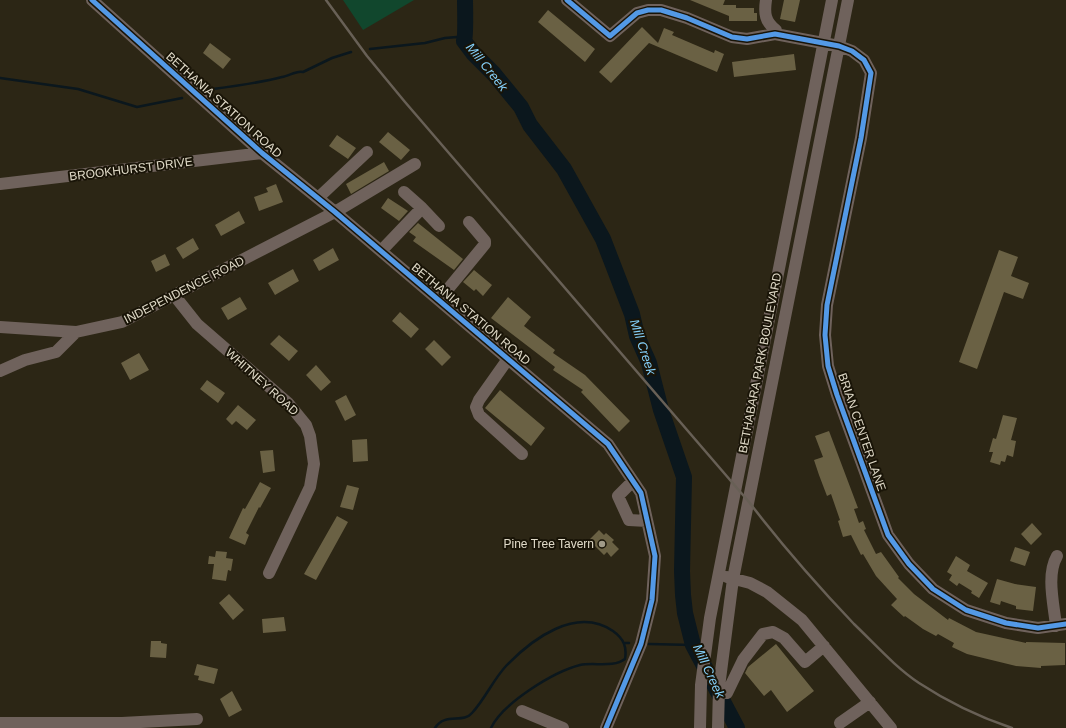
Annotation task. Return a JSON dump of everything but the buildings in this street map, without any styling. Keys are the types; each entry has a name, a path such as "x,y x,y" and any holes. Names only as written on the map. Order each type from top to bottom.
{"street":[{"name":"BETHANIA STATION ROAD","path":"92,0 262,153 335,212 608,444 641,493 655,556 652,600 641,644 606,728"},
{"name":"BRIAN CENTER LANE","path":"567,0 610,36 637,14 648,10 661,10 672,12 721,34 740,39 775,34 824,42 852,51 864,60 870,73 861,138 828,305 825,335 828,366 837,395 888,535 909,564 933,589 966,610 1006,623 1038,628 1061,625"},
{"path":"766,0 766,18 769,25 776,30 775,34"},
{"name":"BETHABARA PARK BOULEVARD","path":"700,728 701,685 710,618 832,0"},
{"name":"BETHABARA PARK BOULEVARD","path":"718,728 719,687 733,579 848,0"},
{"path":"318,198 368,152"},
{"name":"BROOKHURST DRIVE","path":"0,184 262,153"},
{"name":"INDEPENDENCE ROAD","path":"0,327 76,332 122,322 335,212 415,164"},
{"path":"404,192 440,226"},
{"path":"381,251 422,208"},
{"path":"439,300 484,244 485,241 469,222"},
{"name":"WHITNEY ROAD","path":"174,296 197,324 288,403 299,415 310,436 314,464 310,487 269,573"},
{"path":"0,371 25,360 56,352 76,332"},
{"path":"508,359 479,400 476,407 479,415 522,454"},
{"path":"633,481 618,496 629,520 647,521"},
{"path":"1057,556 1052,564 1052,587 1061,625"},
{"path":"718,575 750,583 767,592 802,620 890,728"},
{"path":"727,693 743,660 763,634 773,632 784,638 805,662 824,646"},
{"path":"840,723 870,702"},
{"path":"522,711 563,728"},
{"path":"0,723 122,725 197,719"}],"green space":[{"path":"343,0 414,0 363,30"}],"waterway":[{"name":"Mill Creek","path":"465,0 464,41 521,107 530,125 564,169 603,239 632,314 637,336 649,363 661,410 684,477 682,571 683,595 685,613 693,645 737,728"},
{"name":"Mill Creek","path":"465,5 470,0"},
{"path":"370,49 425,43 445,38 457,37 464,41"},
{"path":"213,89 256,83 303,72 332,58 351,52"},
{"path":"0,78 78,89 137,107 182,98"},
{"path":"435,728 444,720 464,718 472,713 506,666 528,646 555,629 570,624 584,622 599,624 613,631 620,637 626,651 625,659 620,662 609,664 580,665 556,674 517,699 497,718 491,728"},
{"path":"649,644 693,645"}],"railway":[{"path":"326,0 367,56 405,102 749,502 774,534 854,624 893,663 919,683 964,708 1012,728"}],"cycle path":[{"path":"92,0 262,153 335,212 608,444 641,493 655,556 652,600 641,644 606,728"},
{"path":"567,0 610,36 637,13 648,10 661,10 687,18 732,37 747,39 775,34 839,46 852,51 864,60 871,73 861,138 827,305 825,335 828,366 837,395 888,535 909,564 933,589 966,610 1006,623 1038,628 1066,624"}],"place":[{"name":"Pine Tree Tavern","path":"602,544"}]}
